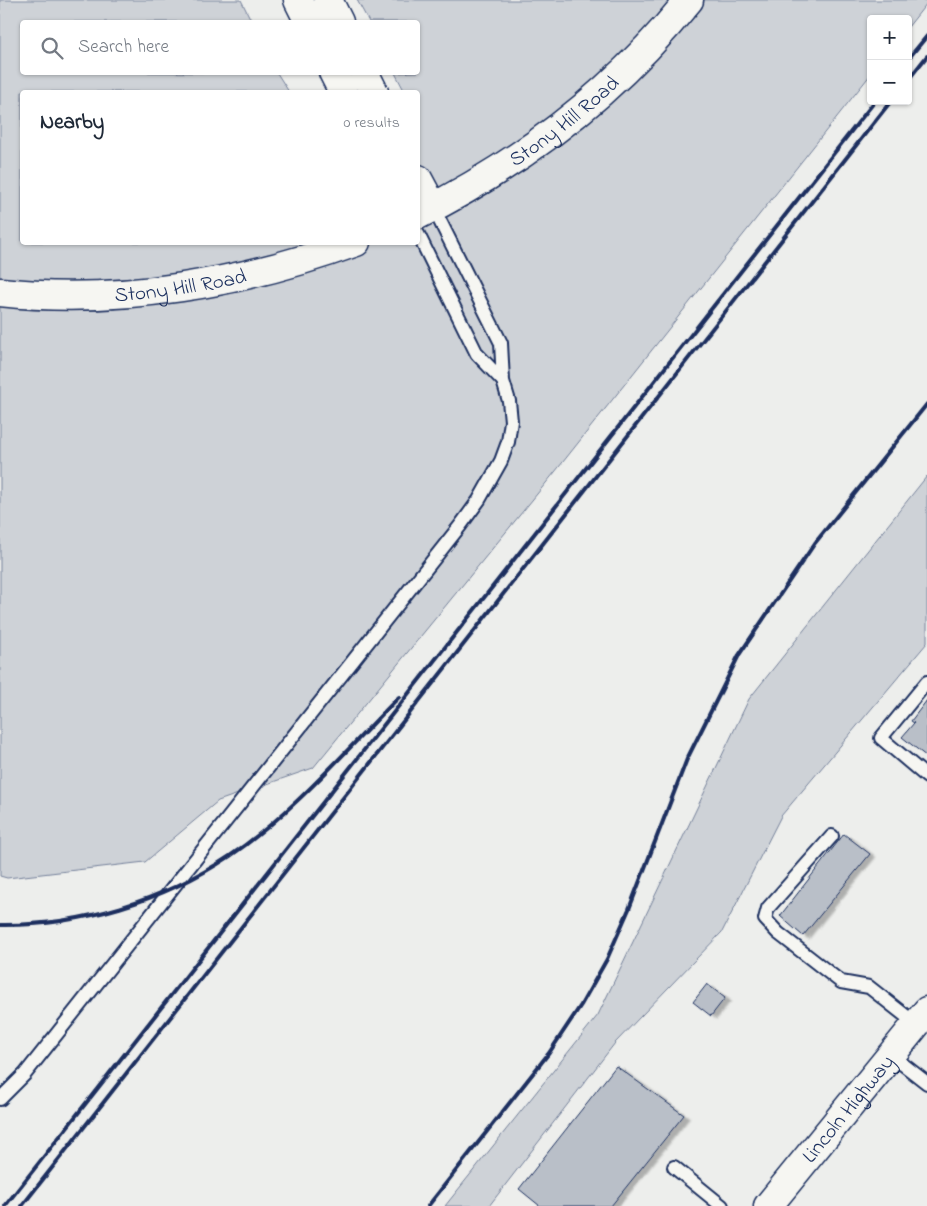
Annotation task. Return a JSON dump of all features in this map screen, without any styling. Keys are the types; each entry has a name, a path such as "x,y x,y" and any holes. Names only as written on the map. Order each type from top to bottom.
{"main road":[{"path":"298,0 308,20"},
{"path":"328,0 338,20"},
{"name":"Stony Hill Road","path":"425,211 494,173 558,129 619,76 648,47 688,0"},
{"path":"334,75 342,90"},
{"path":"366,75 373,90"},
{"path":"420,188 425,211"},
{"name":"Stony Hill Road","path":"0,292 54,295 104,294 198,284 284,266 347,245"},
{"name":"Lincoln Highway","path":"768,1206 922,1017"}],"lane":[{"path":"0,1099 25,1074 479,500 501,461 508,442 511,421 509,401 503,381 501,343 425,211"},
{"path":"420,238 477,354 503,381"},
{"path":"927,682 881,738 927,777"},
{"path":"832,836 768,908 765,919 778,933 841,982 869,987 922,1017"},
{"path":"891,1055 927,1084"},
{"path":"674,1167 722,1206"}],"shaded area":[{"path":"0,0 241,0 251,20 20,20 20,75 278,75 288,90 20,90 20,245 420,245 420,90 404,90 396,75 420,75 420,20 368,20 357,0 927,0 927,3 912,22 912,15 867,15 867,79 555,472 313,768 218,801 145,862 7,878 0,876"},
{"path":"927,476 927,643 781,816 722,932 615,1043 489,1206 445,1206 598,1015 749,699"}],"building":[{"path":"927,700 927,757 902,737 914,723 911,721"},
{"path":"844,834 870,854 803,936 780,916"},
{"path":"707,984 725,998 711,1016 693,1002"},
{"path":"616,1066 684,1115 611,1206 540,1206 519,1189"}],"railway":[{"path":"912,54 927,36"},
{"path":"912,75 927,56"},
{"path":"5,1206 872,105"},
{"path":"22,1206 888,105"},
{"path":"428,1206 549,1053 581,1005 607,959 629,909 687,759 739,655 815,543 927,404"},
{"path":"0,925 60,921 120,908 149,898 204,872 230,856 275,821 318,781 399,697"}]}
